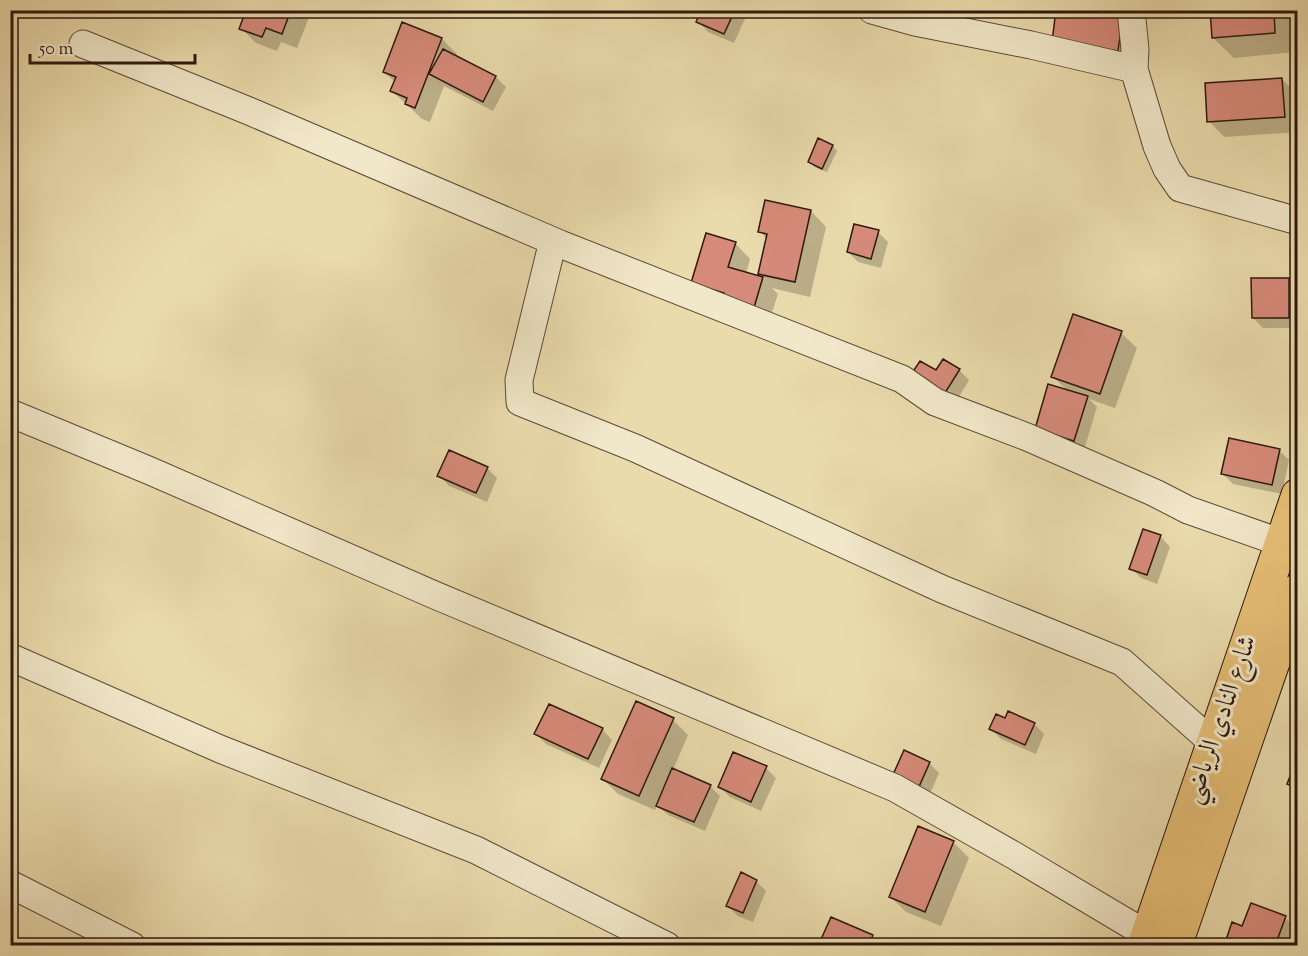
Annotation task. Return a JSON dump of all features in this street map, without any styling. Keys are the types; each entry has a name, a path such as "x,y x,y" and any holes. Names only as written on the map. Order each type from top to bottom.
{"main road":[{"name":"شارع النادي الرياضي","path":"1143,945 1298,495"},
{"name":"شارع النادي الرياضي","path":"1175,945 1298,590"}],"street":[{"path":"872,10 915,22 1031,45 1134,69"},
{"path":"1131,10 1135,49 1134,69 1157,146 1167,169 1180,188 1298,221"},
{"path":"83,44 249,111 554,242 902,379 935,402 1027,437 1155,493 1188,510 1282,543"},
{"path":"554,242 519,380 520,402 635,448 942,589 1122,662 1213,743"},
{"path":"10,413 448,601 895,788 1136,928 1143,945"},
{"path":"10,657 220,749 476,850 667,945"},
{"path":"10,885 132,945"}],"building":[{"path":"246,10 291,10 282,34 266,28 262,37 239,29"},
{"path":"701,10 735,10 724,34 696,22"},
{"path":"1056,10 1100,10 1123,14 1118,51 1052,42"},
{"path":"1210,10 1274,10 1275,33 1212,38"},
{"path":"402,22 442,38 415,108 405,104 407,98 390,91 396,77 383,72"},
{"path":"443,49 496,76 483,102 429,74"},
{"path":"1282,78 1285,117 1207,122 1205,83"},
{"path":"818,138 833,145 822,169 808,162"},
{"path":"765,200 811,210 795,282 758,274 767,234 758,232"},
{"path":"854,224 879,230 871,259 847,252"},
{"path":"706,233 736,242 728,267 763,277 753,311 722,301 724,293 691,283"},
{"path":"1251,278 1289,278 1289,318 1252,318"},
{"path":"1073,314 1122,331 1100,394 1051,377"},
{"path":"943,359 960,369 945,393 912,373 920,361 936,370"},
{"path":"1048,384 1088,396 1074,441 1035,429"},
{"path":"1229,438 1280,449 1272,485 1221,474"},
{"path":"449,450 488,467 476,493 437,476"},
{"path":"1143,529 1161,535 1147,575 1129,569"},
{"path":"636,701 674,718 639,796 601,779"},
{"path":"549,704 603,728 588,759 534,734"},
{"path":"1008,711 1035,723 1025,745 989,729 996,714 1005,718"},
{"path":"904,750 930,762 918,789 892,777"},
{"path":"733,752 767,766 751,802 718,787"},
{"path":"1298,756 1298,788 1287,784"},
{"path":"672,768 711,785 694,822 656,806"},
{"path":"1298,792 1298,810 1292,808"},
{"path":"918,826 954,841 925,912 889,897"},
{"path":"741,872 757,880 743,913 726,906"},
{"path":"1251,903 1286,916 1275,946 1224,946 1232,922 1242,926"},
{"path":"831,917 873,935 869,946 818,946"}]}
